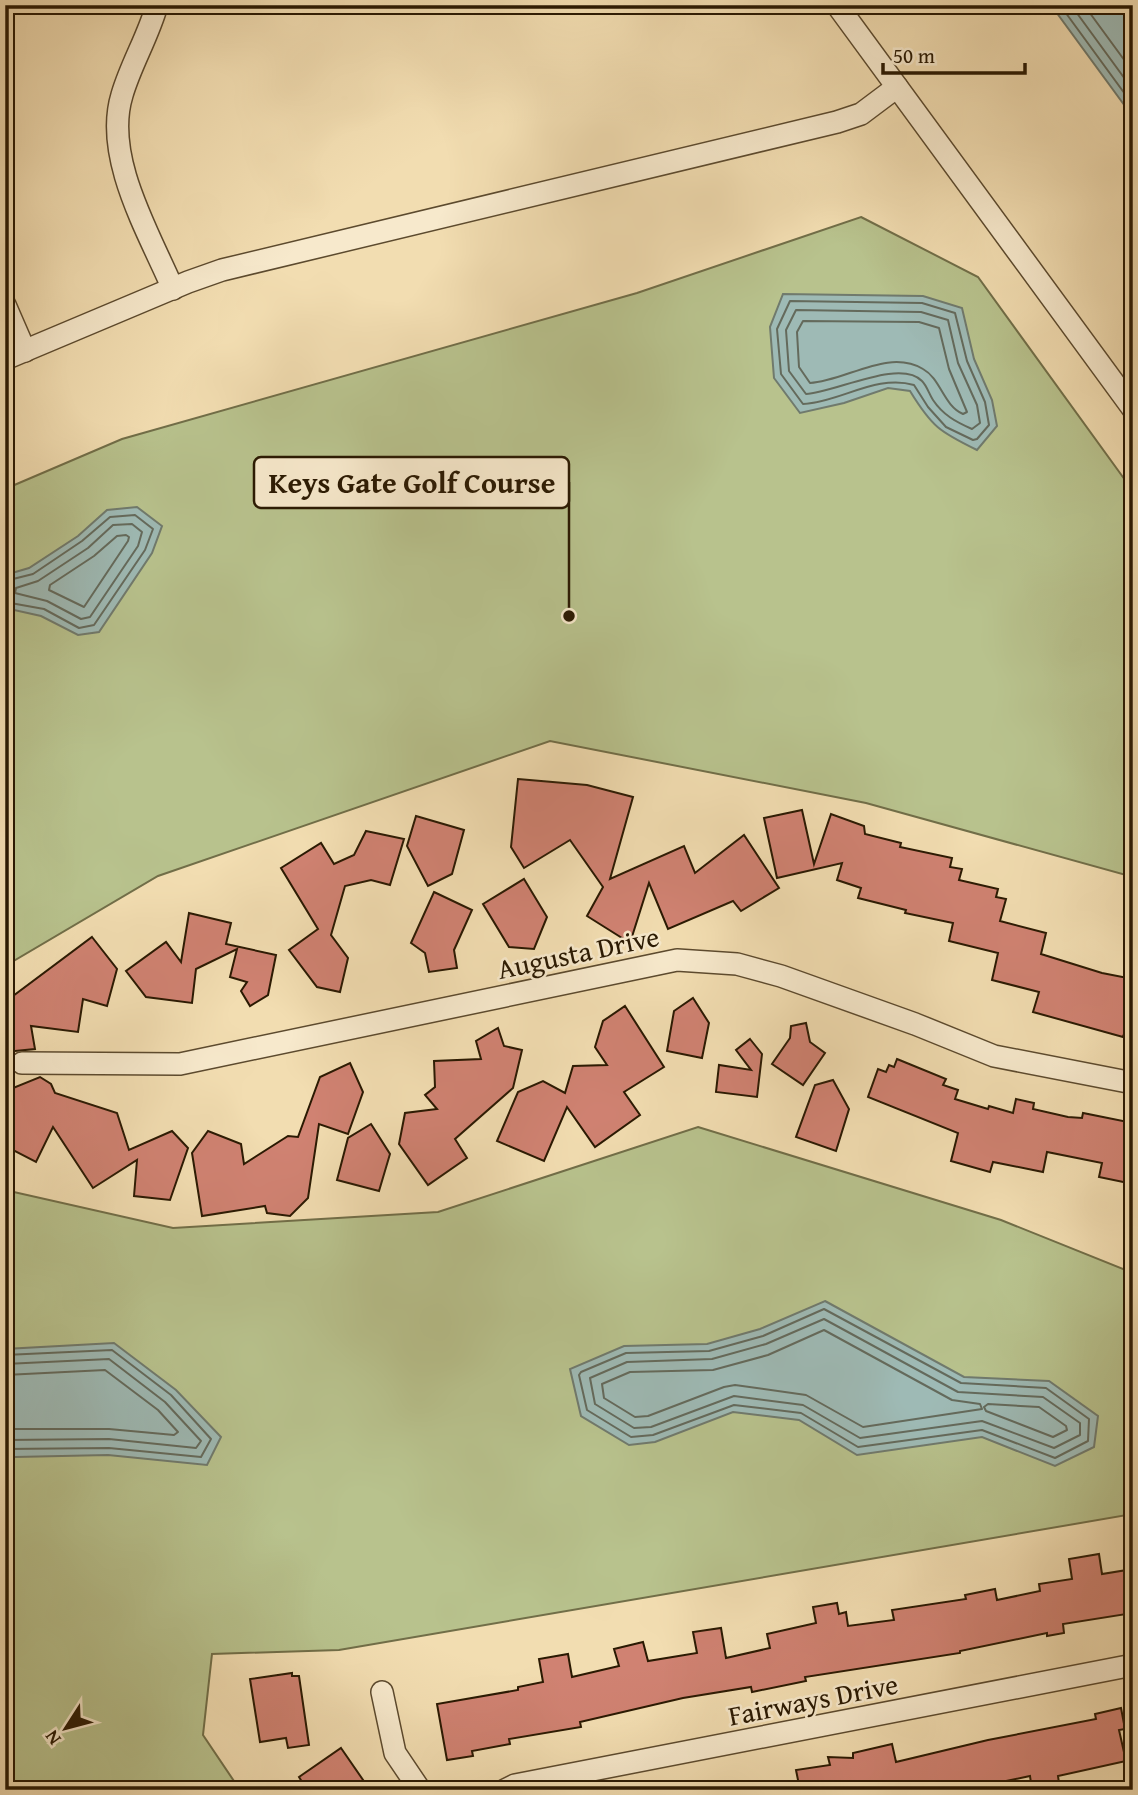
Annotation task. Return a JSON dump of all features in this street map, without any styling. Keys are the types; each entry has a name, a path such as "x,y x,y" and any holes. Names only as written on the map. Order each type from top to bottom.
{"street":[{"path":"157,5 145,42 121,97 117,139 122,168 173,289"},
{"path":"837,5 1133,409"},
{"path":"5,305 15,355 205,276 837,122 861,114 897,88"},
{"name":"Augusta Drive","path":"22,1063 180,1064 677,960 737,964 878,1011 994,1056 1133,1083"},
{"name":"Fairways Drive","path":"505,1790 529,1782 1133,1665"},
{"path":"382,1692 395,1753 420,1790"}],"green space":[{"path":"861,217 978,277 1133,491 1133,877 866,803 550,741 158,876 5,966 5,489 122,439 637,293"},
{"path":"698,1127 1001,1220 1133,1273 1133,1514 339,1650 212,1654 203,1735 240,1790 5,1790 5,1190 173,1228 438,1212"}],"water":[{"path":"1051,5 1133,5 1133,117"},
{"path":"783,294 923,296 962,308 974,359 992,400 997,426 977,450 954,438 931,421 910,391 888,388 844,403 800,413 774,378 770,327"},
{"path":"137,507 162,526 152,553 99,632 78,635 41,616 5,608 5,575 29,568 78,536 107,510"},
{"path":"825,1301 964,1377 1049,1381 1098,1416 1094,1447 1055,1466 982,1437 857,1455 799,1420 733,1412 655,1442 629,1445 581,1416 570,1369 624,1346 707,1344 760,1329"},
{"path":"114,1343 176,1390 221,1437 207,1465 108,1455 5,1455 5,1349"}],"building":[{"path":"518,779 587,785 633,797 610,879 684,846 695,873 744,835 779,888 741,911 733,901 668,929 649,883 630,943 587,916 603,887 570,840 524,868 511,847"},
{"path":"802,810 814,864 831,814 864,826 865,834 901,843 900,847 952,858 950,867 962,869 959,880 998,889 996,897 1006,899 1000,921 1046,933 1041,954 1102,973 1133,979 1133,1036 1124,1034 1123,1037 1033,1012 1039,992 992,980 998,953 949,941 953,923 905,913 906,910 858,898 861,888 837,880 842,863 777,878 764,818"},
{"path":"416,816 464,830 452,874 428,886 407,846"},
{"path":"366,831 404,839 390,885 371,880 345,886 331,935 348,958 340,992 317,987 289,950 318,929 281,868 321,843 334,864 354,855"},
{"path":"524,879 547,917 534,949 509,947 483,904"},
{"path":"434,892 472,910 454,950 457,968 429,972 425,953 411,943"},
{"path":"189,913 231,923 226,944 276,955 268,995 250,1006 241,991 247,982 230,977 237,949 196,969 192,1003 146,997 126,971 166,942 181,962"},
{"path":"92,937 117,969 107,1006 83,999 78,1032 31,1026 35,1049 5,1052 5,1002"},
{"path":"693,998 709,1023 702,1058 667,1051 674,1011"},
{"path":"625,1006 664,1067 624,1092 640,1115 595,1147 567,1107 544,1161 497,1141 518,1092 543,1081 565,1093 573,1066 607,1065 595,1047 603,1021"},
{"path":"806,1023 810,1042 825,1053 803,1085 772,1064 790,1038 791,1026"},
{"path":"498,1028 504,1046 522,1050 513,1088 455,1139 467,1158 428,1185 399,1144 405,1113 437,1109 425,1095 435,1087 434,1061 481,1059 476,1041"},
{"path":"750,1039 762,1054 757,1097 716,1092 719,1065 751,1070 736,1050"},
{"path":"897,1059 946,1079 943,1085 958,1090 955,1099 988,1109 989,1106 1013,1113 1016,1099 1034,1103 1033,1109 1068,1117 1082,1118 1083,1113 1133,1123 1133,1184 1099,1177 1102,1163 1047,1152 1043,1172 993,1162 990,1172 951,1161 958,1133 868,1097 878,1069 886,1072 889,1065 894,1067"},
{"path":"350,1063 363,1092 348,1134 319,1124 308,1198 290,1216 267,1213 265,1206 202,1216 192,1153 208,1131 241,1144 244,1164 288,1136 298,1137 320,1077"},
{"path":"40,1077 51,1084 55,1093 117,1113 129,1150 172,1131 188,1148 170,1200 134,1196 137,1160 93,1188 53,1127 36,1162 5,1146 5,1105 13,1088"},
{"path":"833,1080 849,1109 836,1151 796,1137 815,1085"},
{"path":"371,1124 390,1154 379,1191 337,1180 348,1138"},
{"path":"1099,1554 1102,1574 1133,1569 1133,1613 1063,1624 1064,1633 1047,1636 1047,1633 960,1653 805,1677 806,1681 752,1692 751,1687 683,1698 580,1722 581,1727 509,1739 510,1744 472,1751 473,1756 447,1760 437,1704 518,1690 518,1687 543,1682 539,1659 568,1654 572,1677 619,1666 614,1649 643,1642 648,1661 697,1653 693,1632 721,1628 726,1658 770,1648 767,1634 816,1623 813,1607 837,1603 839,1614 846,1612 848,1626 894,1620 892,1610 966,1599 965,1595 995,1589 997,1600 1040,1591 1039,1584 1072,1579 1069,1559"},
{"path":"292,1673 292,1676 299,1676 309,1745 288,1748 286,1738 260,1742 250,1679"},
{"path":"1121,1708 1125,1729 1119,1730 1126,1761 1058,1776 1060,1790 1032,1790 1030,1776 963,1790 800,1790 796,1770 830,1765 828,1757 853,1758 853,1753 892,1744 896,1762 988,1740 1096,1719 1095,1714"},
{"path":"341,1748 370,1790 307,1790 299,1777"}],"place":[{"name":"Keys Gate Golf Course","path":"569,616"}]}
